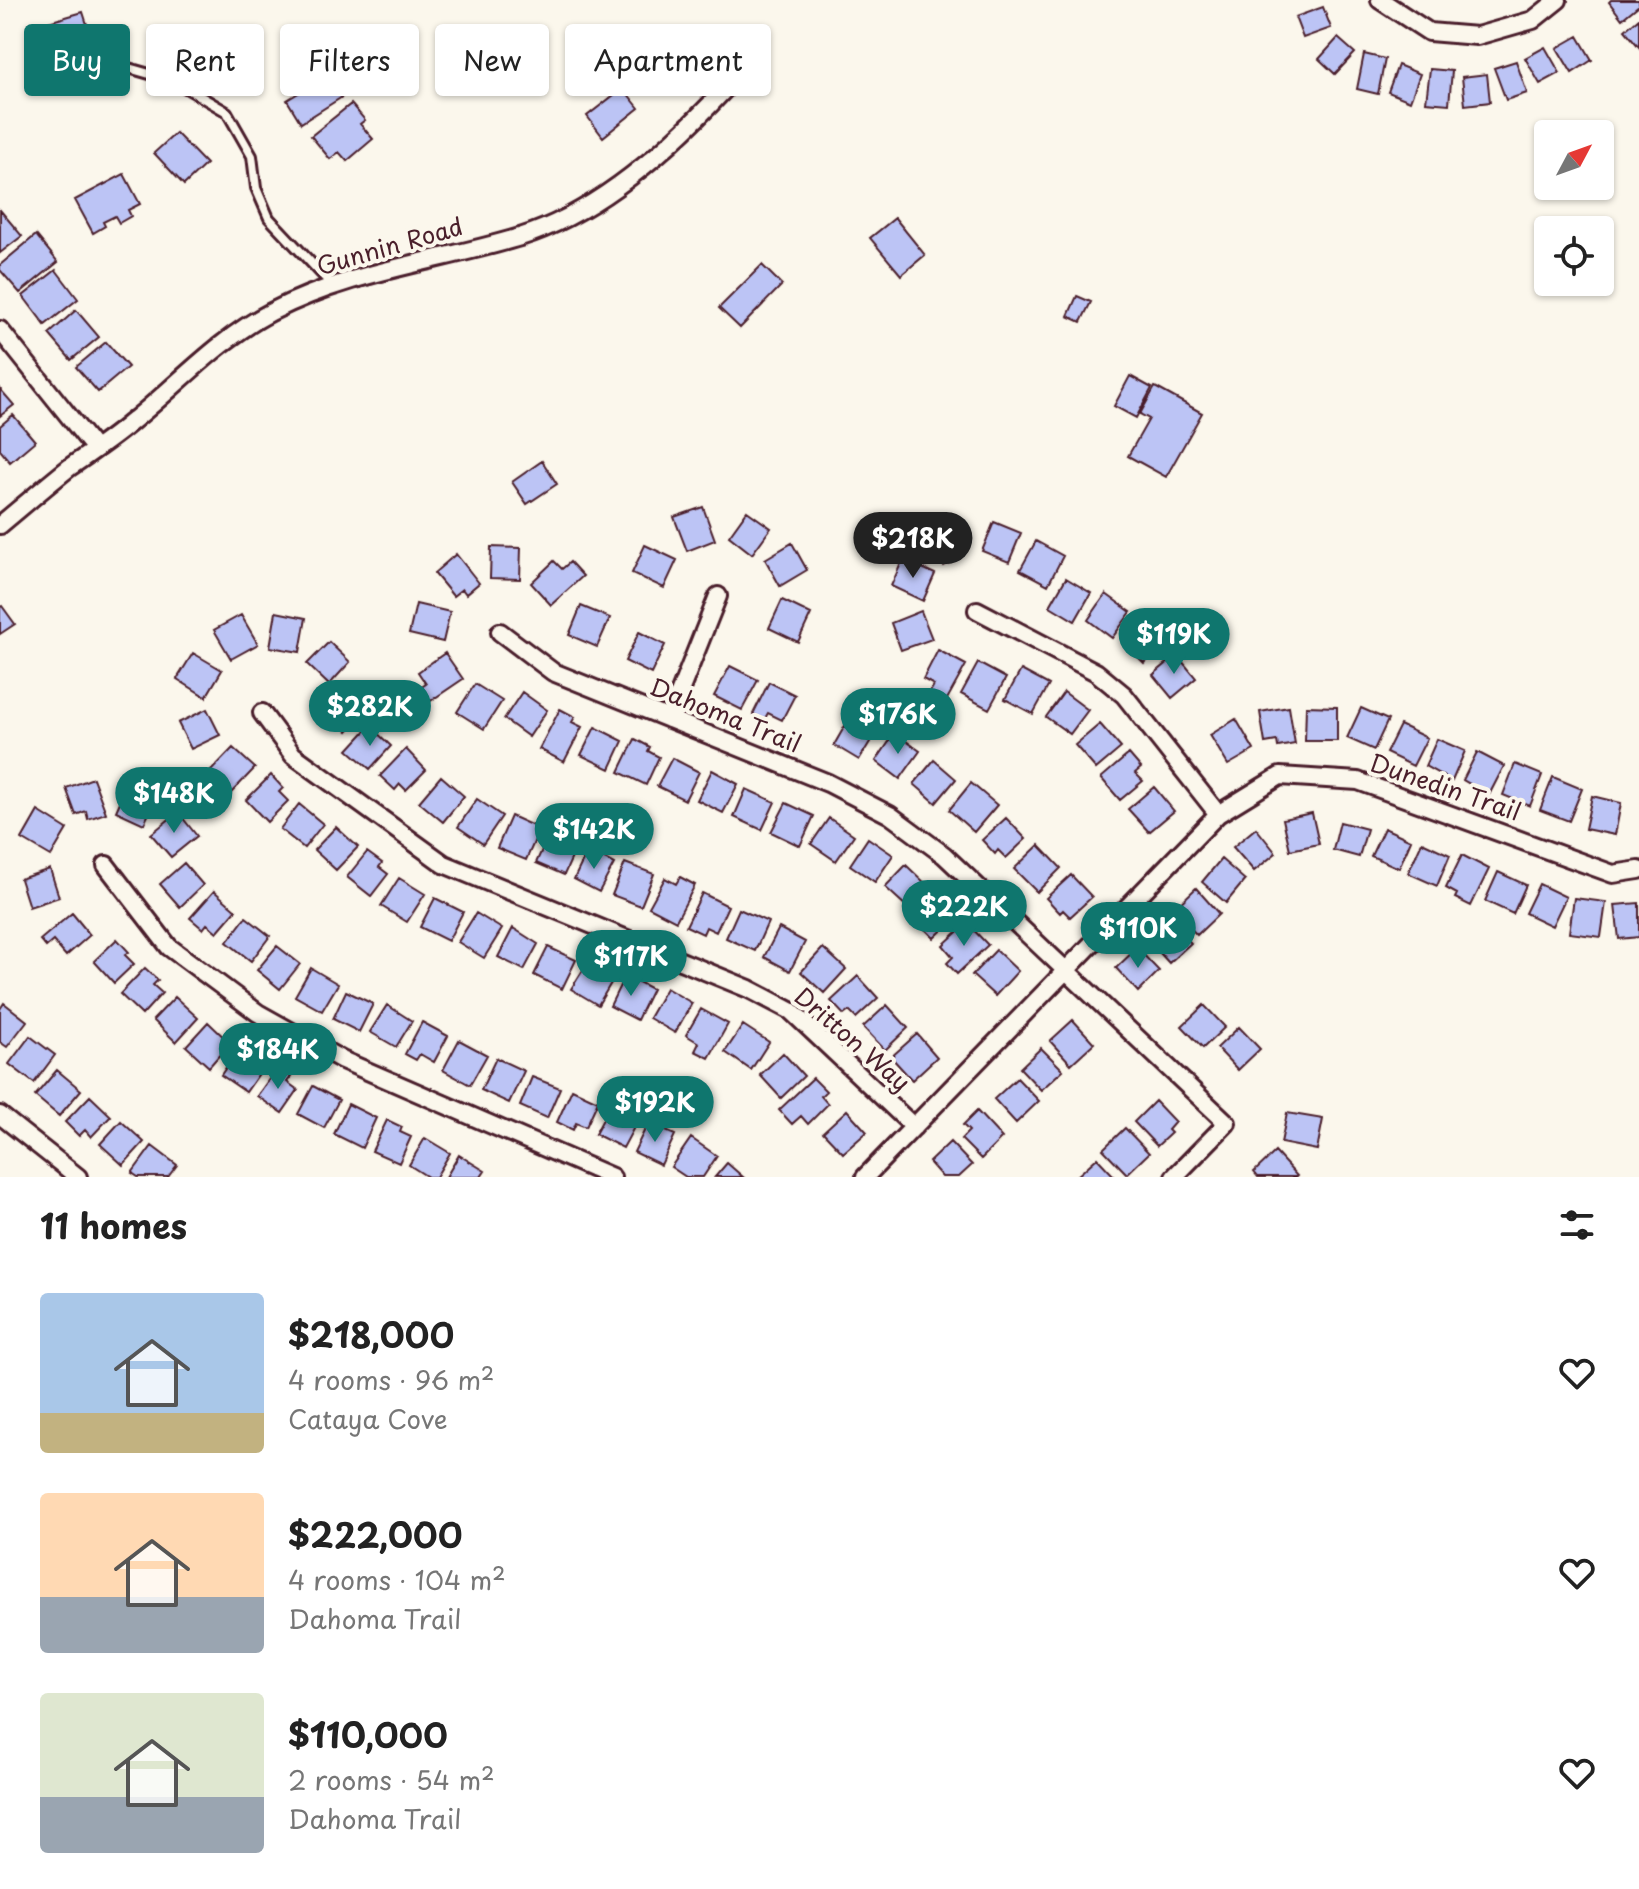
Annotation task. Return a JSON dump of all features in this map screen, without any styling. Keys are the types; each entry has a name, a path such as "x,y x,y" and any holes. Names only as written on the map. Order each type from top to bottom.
{"street":[{"path":"1380,0 1429,32 1477,36 1533,20 1558,0"},
{"name":"Gunnin Road","path":"0,525 127,426 220,345 251,323 333,286 387,268 536,231 612,191 684,133 718,96"},
{"path":"0,330 95,449"},
{"path":"669,719 718,596"},
{"path":"977,610 1096,672 1124,695 1218,814"},
{"name":"Dahoma Trail","path":"500,632 553,672 828,783 890,815 944,855 1227,1123 1174,1177"},
{"name":"Dritton Way","path":"262,713 293,755 444,864 749,989 791,1011 914,1127"},
{"name":"Dunedin Trail","path":"865,1177 1218,814 1280,776 1358,781 1613,874 1639,870"},
{"path":"106,865 169,947 258,1013 342,1060 612,1177"},
{"path":"0,1115 78,1177"}],"lane":[{"path":"130,68 174,81 227,112 252,156 256,188 269,218 333,286"}],"building":[{"path":"1639,0 1639,5 1622,19 1609,2"},
{"path":"1323,7 1331,28 1303,38 1295,17"},
{"path":"83,12 87,24 45,24"},
{"path":"1639,18 1639,47 1625,30"},
{"path":"1578,36 1592,60 1572,73 1557,48"},
{"path":"1338,38 1355,53 1335,74 1319,59"},
{"path":"1545,47 1560,73 1540,84 1525,58"},
{"path":"1364,54 1385,59 1378,94 1357,89"},
{"path":"1516,61 1527,93 1506,100 1494,68"},
{"path":"1398,65 1420,74 1410,101 1388,92"},
{"path":"1430,69 1452,71 1449,104 1426,102"},
{"path":"1487,74 1490,102 1465,105 1462,77"},
{"path":"294,96 342,97 301,123 287,100"},
{"path":"613,96 629,96 639,108 603,137 587,116"},
{"path":"351,104 365,120 360,124 373,139 347,161 339,152 330,159 311,136"},
{"path":"176,133 206,164 184,185 154,153"},
{"path":"124,174 140,204 128,210 131,216 119,223 115,216 103,222 105,226 93,233 75,200"},
{"path":"0,210 22,236 0,253"},
{"path":"895,218 925,255 901,275 870,238"},
{"path":"36,235 58,262 20,293 0,270 0,265"},
{"path":"762,265 782,285 740,328 719,308"},
{"path":"56,270 78,299 45,325 23,296"},
{"path":"1077,296 1091,302 1081,322 1068,316"},
{"path":"76,310 99,337 71,360 49,334"},
{"path":"106,342 128,367 98,392 76,367"},
{"path":"1130,376 1152,388 1136,418 1114,406"},
{"path":"1155,387 1202,413 1166,477 1128,456 1149,419 1140,414"},
{"path":"0,389 14,405 0,416"},
{"path":"13,415 35,441 10,462 0,450 0,426"},
{"path":"542,461 557,484 527,504 512,482"},
{"path":"703,507 715,540 687,551 674,517"},
{"path":"747,511 771,528 752,554 729,536"},
{"path":"953,521 968,548 957,554 959,558 944,566 927,534"},
{"path":"994,522 1021,533 1009,562 982,551"},
{"path":"1036,541 1063,556 1048,585 1020,570"},
{"path":"792,543 807,570 780,586 765,559"},
{"path":"645,545 677,560 664,588 632,573"},
{"path":"491,547 521,548 520,579 490,578"},
{"path":"456,554 479,583 466,594 462,589 453,596 434,573"},
{"path":"903,559 935,574 923,601 891,586"},
{"path":"554,561 562,569 570,562 583,576 551,605 531,583"},
{"path":"1066,578 1091,593 1075,621 1050,606"},
{"path":"1106,594 1131,612 1112,638 1088,620"},
{"path":"782,600 811,614 798,642 769,628"},
{"path":"416,604 450,612 443,642 409,634"},
{"path":"581,606 610,618 597,647 569,635"},
{"path":"0,607 15,624 0,634"},
{"path":"921,611 932,639 901,650 891,623"},
{"path":"276,612 306,618 300,652 270,647"},
{"path":"241,615 258,644 231,659 214,630"},
{"path":"1145,619 1166,640 1144,663 1123,642"},
{"path":"639,632 665,645 651,674 625,661"},
{"path":"329,642 350,662 329,685 307,664"},
{"path":"938,650 966,665 945,703 929,694 934,685 923,679"},
{"path":"193,653 222,670 206,697 177,679"},
{"path":"445,653 463,679 426,704 417,690 426,684 418,672"},
{"path":"1177,655 1196,678 1172,698 1153,675"},
{"path":"978,663 1006,678 989,709 961,694"},
{"path":"730,666 758,680 742,710 714,696"},
{"path":"1021,670 1049,685 1033,714 1005,699"},
{"path":"769,682 795,695 782,720 768,713 764,720 753,714"},
{"path":"475,684 502,701 484,729 457,712"},
{"path":"347,688 369,708 348,731 326,712"},
{"path":"522,692 547,710 529,737 504,719"},
{"path":"1064,692 1088,710 1070,734 1046,717"},
{"path":"1306,706 1337,707 1337,741 1305,741"},
{"path":"1289,707 1295,744 1278,747 1277,741 1265,743 1260,712"},
{"path":"1361,708 1388,720 1374,750 1347,738"},
{"path":"207,709 220,735 191,749 178,723"},
{"path":"560,709 575,717 572,722 582,727 564,762 539,749"},
{"path":"850,717 876,732 859,760 834,745"},
{"path":"1236,719 1254,750 1228,765 1210,735"},
{"path":"1100,724 1121,748 1096,769 1075,745"},
{"path":"1400,725 1427,738 1413,766 1386,753"},
{"path":"370,726 391,746 370,769 348,750"},
{"path":"595,727 623,741 610,769 581,755"},
{"path":"895,733 920,751 900,779 876,761"},
{"path":"635,739 650,747 648,751 659,757 646,785 619,772"},
{"path":"1437,739 1465,751 1452,781 1425,766"},
{"path":"233,748 255,768 231,793 209,773"},
{"path":"406,749 426,770 406,790 400,784 395,790 380,776"},
{"path":"1477,752 1504,766 1489,795 1463,780"},
{"path":"1129,754 1141,768 1135,773 1143,781 1120,800 1101,778"},
{"path":"672,758 699,772 685,800 657,786"},
{"path":"934,760 956,779 936,803 914,784"},
{"path":"1515,764 1542,775 1530,806 1503,795"},
{"path":"712,770 738,784 723,813 697,800"},
{"path":"271,775 283,788 279,792 288,801 267,822 246,800"},
{"path":"441,776 464,796 443,822 419,802"},
{"path":"1553,777 1582,789 1569,821 1540,810"},
{"path":"93,778 106,813 88,819 86,811 76,815 66,788"},
{"path":"130,779 159,792 144,824 116,811"},
{"path":"971,783 997,805 974,832 949,810"},
{"path":"1154,787 1174,811 1149,832 1128,809"},
{"path":"746,789 775,802 762,830 734,817"},
{"path":"1592,796 1621,803 1615,835 1585,829"},
{"path":"477,799 502,816 483,844 458,827"},
{"path":"786,803 814,816 800,846 771,832"},
{"path":"299,804 323,824 304,848 280,829"},
{"path":"38,811 67,829 51,856 22,839"},
{"path":"178,812 197,836 171,857 151,834"},
{"path":"1312,813 1319,844 1290,850 1283,819"},
{"path":"511,816 540,829 526,860 497,848"},
{"path":"829,818 854,835 836,861 811,844"},
{"path":"1006,818 1026,839 1006,858 998,850 995,854 982,840"},
{"path":"1340,822 1367,829 1359,857 1333,850"},
{"path":"336,827 358,847 336,870 314,850"},
{"path":"1256,828 1276,853 1254,871 1233,847"},
{"path":"1384,828 1411,840 1399,868 1371,856"},
{"path":"550,832 578,844 564,875 536,863"},
{"path":"868,838 893,855 875,882 850,865"},
{"path":"1422,842 1450,855 1437,886 1408,873"},
{"path":"1039,845 1061,868 1037,892 1014,869"},
{"path":"588,850 614,864 599,892 574,879"},
{"path":"367,852 382,863 379,867 388,874 371,896 347,877"},
{"path":"1462,855 1489,869 1471,906 1455,898 1457,894 1446,888"},
{"path":"1221,859 1245,880 1226,903 1202,882"},
{"path":"184,863 203,885 180,907 160,884"},
{"path":"625,863 654,874 641,906 612,895"},
{"path":"906,865 927,885 907,907 885,887"},
{"path":"50,869 59,897 29,907 20,879"},
{"path":"1498,872 1526,885 1513,914 1485,901"},
{"path":"1071,875 1092,897 1070,917 1063,910 1060,913 1046,898"},
{"path":"680,877 695,885 676,921 649,907 665,878 676,884"},
{"path":"399,878 425,894 407,922 381,906"},
{"path":"1539,884 1566,897 1552,926 1525,913"},
{"path":"1196,888 1219,914 1197,935 1173,910"},
{"path":"214,891 236,910 217,932 207,924 203,929 190,918"},
{"path":"702,893 728,906 716,932 706,927 703,934 686,926"},
{"path":"938,893 958,915 934,938 913,917"},
{"path":"435,898 463,912 448,941 420,927"},
{"path":"1574,898 1606,902 1601,937 1569,933"},
{"path":"1639,903 1639,937 1619,939 1615,905"},
{"path":"739,909 768,922 755,951 726,938"},
{"path":"72,913 90,935 66,956 53,941 46,947 40,940"},
{"path":"476,913 502,929 484,958 458,942"},
{"path":"1165,916 1191,943 1169,963 1149,941 1156,935 1151,929"},
{"path":"246,917 270,936 251,961 227,942"},
{"path":"967,923 988,945 957,974 947,963 953,957 943,945"},
{"path":"513,928 538,944 524,970 498,957"},
{"path":"779,928 805,942 790,971 764,957"},
{"path":"117,939 129,952 125,955 134,964 114,983 94,961"},
{"path":"277,946 300,964 280,989 257,970"},
{"path":"548,947 576,960 562,989 534,975"},
{"path":"823,948 846,969 824,993 801,972"},
{"path":"1137,948 1159,971 1138,992 1116,968"},
{"path":"996,950 1018,971 995,996 972,975"},
{"path":"588,962 614,978 598,1005 571,989"},
{"path":"145,968 158,980 153,985 162,993 142,1015 120,994"},
{"path":"311,968 338,984 322,1011 295,996"},
{"path":"625,975 652,989 637,1020 610,1006"},
{"path":"858,976 878,998 856,1018 849,1011 844,1015 831,1001"},
{"path":"666,988 692,1003 675,1033 649,1018"},
{"path":"346,991 373,1004 359,1032 333,1019"},
{"path":"175,997 198,1018 176,1042 153,1020"},
{"path":"4,1003 27,1021 7,1047 0,1042 0,1009"},
{"path":"387,1005 412,1021 396,1047 370,1032"},
{"path":"887,1005 908,1028 885,1050 863,1027"},
{"path":"1204,1005 1225,1027 1203,1048 1182,1026"},
{"path":"701,1009 728,1024 709,1058 695,1051 699,1043 686,1035"},
{"path":"1073,1020 1094,1043 1071,1064 1050,1041"},
{"path":"208,1022 230,1043 209,1067 186,1046"},
{"path":"422,1022 448,1036 434,1062 420,1054 416,1060 405,1054"},
{"path":"743,1025 769,1042 751,1070 725,1052"},
{"path":"1239,1027 1260,1049 1238,1070 1217,1048"},
{"path":"917,1034 937,1057 912,1080 891,1057"},
{"path":"30,1036 55,1055 34,1083 9,1064"},
{"path":"459,1040 487,1055 470,1085 443,1070"},
{"path":"239,1048 265,1065 246,1092 221,1075"},
{"path":"1041,1048 1063,1070 1041,1090 1020,1068"},
{"path":"783,1053 804,1076 781,1098 760,1075"},
{"path":"496,1058 524,1071 509,1103 481,1090"},
{"path":"277,1068 291,1077 287,1082 298,1090 282,1113 257,1096"},
{"path":"57,1070 81,1090 59,1116 35,1096"},
{"path":"532,1077 560,1088 547,1118 520,1106"},
{"path":"813,1078 826,1091 821,1096 828,1104 808,1124 801,1116 792,1124 779,1110"},
{"path":"1017,1078 1039,1101 1016,1123 994,1099"},
{"path":"313,1086 339,1100 324,1128 298,1114"},
{"path":"572,1089 598,1101 586,1127 576,1123 573,1130 557,1122"},
{"path":"90,1096 111,1116 91,1137 85,1130 79,1136 65,1122"},
{"path":"1155,1101 1175,1122 1168,1130 1171,1133 1157,1146 1134,1122"},
{"path":"348,1104 376,1118 362,1148 334,1134"},
{"path":"611,1104 639,1118 623,1148 595,1134"},
{"path":"847,1110 867,1132 843,1153 823,1132"},
{"path":"977,1111 1002,1138 981,1159 961,1139 969,1131 963,1125"},
{"path":"1287,1113 1323,1119 1317,1150 1281,1143"},
{"path":"387,1120 402,1127 400,1132 411,1137 399,1163 372,1151"},
{"path":"121,1121 144,1142 123,1165 100,1144"},
{"path":"648,1123 675,1135 661,1165 634,1152"},
{"path":"1125,1128 1149,1153 1127,1174 1103,1149"},
{"path":"425,1138 450,1153 436,1177 428,1177 409,1165"},
{"path":"691,1138 717,1156 703,1177 686,1177 671,1167"},
{"path":"950,1142 972,1165 959,1177 942,1177 929,1162"},
{"path":"152,1146 177,1165 168,1177 138,1177 132,1173"},
{"path":"1275,1152 1296,1177 1258,1177 1254,1172"},
{"path":"459,1155 485,1171 481,1177 446,1177"},
{"path":"1097,1158 1115,1177 1076,1177"},
{"path":"727,1163 743,1177 715,1177"}]}
